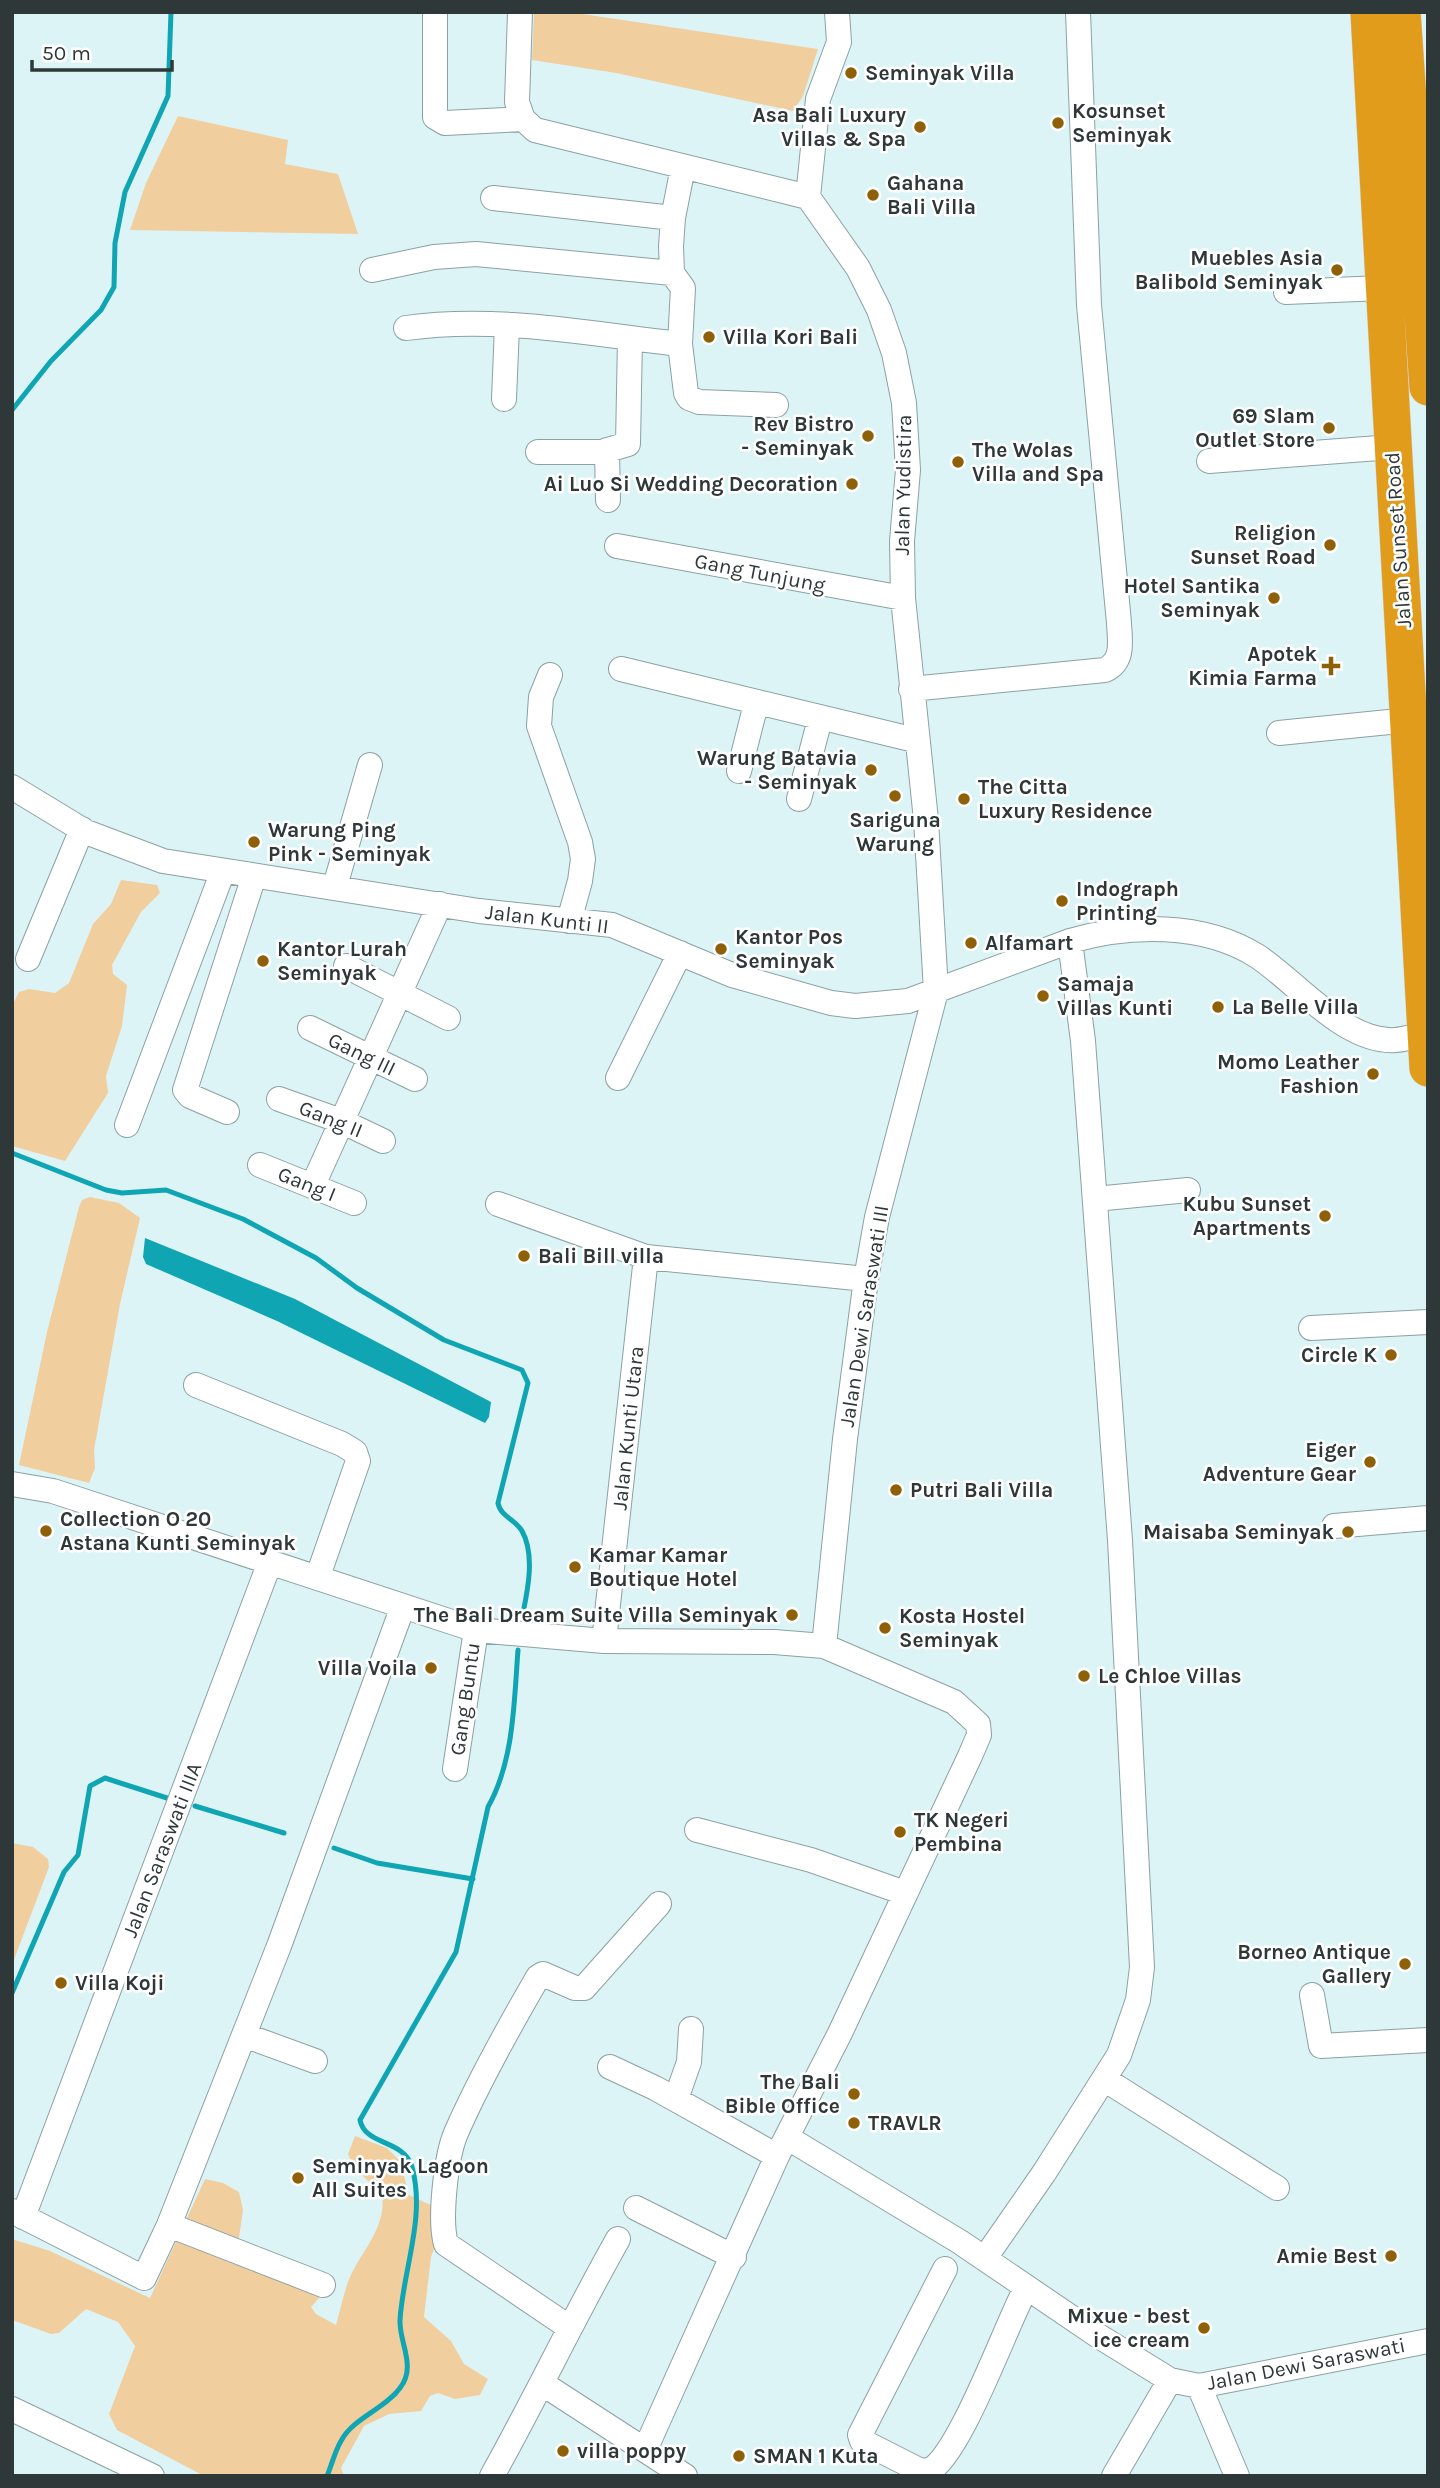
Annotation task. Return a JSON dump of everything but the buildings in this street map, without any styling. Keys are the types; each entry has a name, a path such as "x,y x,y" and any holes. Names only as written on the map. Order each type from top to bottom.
{"highway":[{"name":"Jalan Sunset Road","path":"1369,12 1382,288 1427,1046"},
{"path":"1402,12 1428,387"}],"street":[{"path":"435,12 435,117 445,123 523,120"},
{"path":"520,12 517,102 523,120 535,130 808,197 818,99 839,42 837,12"},
{"path":"911,689 1104,670 1114,666 1119,656 1119,623 1089,305 1078,12"},
{"path":"683,167 673,218 672,273 682,288 680,344 689,398 699,402 776,405"},
{"name":"Jalan Yudistira","path":"808,197 858,268 879,310 894,353 904,403 908,470 902,541 903,598 915,740 926,820 936,991"},
{"path":"493,198 673,218"},
{"path":"372,270 434,257 476,254 672,273"},
{"path":"1286,292 1382,288"},
{"path":"406,328 444,323 507,326 680,344"},
{"path":"504,399 507,326"},
{"path":"538,452 607,450 628,444 630,338"},
{"path":"1209,461 1392,447"},
{"path":"607,450 608,500"},
{"name":"Gang Tunjung","path":"617,546 903,598"},
{"path":"621,670 915,740"},
{"path":"550,675 541,697 539,726 580,842 583,859 569,921"},
{"path":"739,771 756,704"},
{"path":"799,799 820,719"},
{"path":"1279,733 1409,720"},
{"path":"335,886 370,765"},
{"name":"Jalan Kunti II","path":"12,787 82,830 163,861 440,904 612,925 755,983 831,1003 855,1006 892,1004 936,991 1095,934 1142,929 1191,932 1227,942 1258,957 1302,994 1357,1031 1427,1046"},
{"path":"28,958 82,830"},
{"path":"127,1125 223,870"},
{"path":"227,1112 190,1096 185,1090 254,876"},
{"path":"313,1185 440,904"},
{"path":"985,2259 1119,2055 1130,2028 1142,1967 1120,1539 1080,1005 1070,941"},
{"path":"618,1078 680,953"},
{"path":"346,966 448,1018"},
{"name":"Jalan Dewi Saraswati III","path":"824,1646 845,1439 866,1279 877,1217 936,991"},
{"name":"Gang III","path":"310,1028 415,1079"},
{"name":"Gang II","path":"279,1099 341,1121 383,1141"},
{"name":"Gang I","path":"260,1165 354,1203"},
{"path":"1095,1199 1188,1190"},
{"path":"498,1203 646,1257 866,1279"},
{"name":"Jalan Kunti Utara","path":"604,1642 646,1257"},
{"path":"1311,1328 1428,1322"},
{"path":"196,1384 342,1444 355,1452 358,1461 317,1576"},
{"path":"12,1484 54,1491 476,1630 604,1642 774,1642 824,1646 910,1685 941,1695 954,1702 978,1724 977,1741 782,2147 645,2449"},
{"path":"1334,1526 1428,1518"},
{"name":"Jalan Saraswati IIIA","path":"18,2214 270,1562"},
{"path":"18,2214 144,2278 169,2225 244,2035 403,1606"},
{"name":"Gang Buntu","path":"455,1769 476,1630"},
{"path":"697,1830 811,1860 905,1893"},
{"path":"570,2328 446,2244 442,2230 444,2197 455,2136 538,1977 543,1973 575,1988 584,1988 659,1904"},
{"path":"1312,1995 1318,2041 1324,2047 1428,2040"},
{"path":"676,2099 689,2062 691,2029"},
{"path":"244,2035 315,2061"},
{"path":"610,2067 782,2147 985,2259 1170,2381 1114,2476"},
{"path":"1104,2079 1277,2188"},
{"path":"636,2208 734,2257"},
{"path":"169,2225 323,2286"},
{"path":"492,2476 618,2239"},
{"path":"944,2269 860,2435 862,2441 919,2470 929,2471 942,2462 988,2374 1026,2288"},
{"name":"Jalan Dewi Saraswati","path":"1170,2381 1199,2386 1428,2341"},
{"path":"543,2384 685,2476"},
{"path":"1199,2386 1237,2476"},
{"path":"12,2409 152,2476"}],"shaded area":[{"path":"534,12 569,12 818,49 803,96 793,111 616,73 532,60"},
{"path":"178,116 288,140 285,164 338,174 358,234 130,230 146,183"},
{"path":"121,880 157,885 160,893 141,912 112,965 113,974 127,985 122,1026 106,1076 108,1093 65,1161 12,1146 12,1006 19,992 29,989 55,993 69,983 93,924 111,904"},
{"path":"90,1197 119,1203 140,1218 120,1304 94,1450 95,1468 89,1483 19,1465 47,1332 79,1207 82,1200"},
{"path":"12,1843 33,1847 48,1859 49,1867 12,1965"},
{"path":"355,2136 387,2148 400,2161 409,2195 433,2206 437,2241 431,2257 424,2317 451,2341 464,2364 488,2379 480,2395 455,2399 438,2393 430,2396 421,2411 389,2414 364,2426 341,2468 344,2476 204,2476 117,2430 109,2414 135,2346 118,2322 86,2309 59,2333 51,2334 12,2320 12,2239 50,2251 150,2298 205,2179 223,2183 239,2192 243,2210 236,2259 320,2297 311,2307 316,2314 336,2325 348,2282 376,2230 382,2207 382,2195 353,2166 348,2154"}],"water":[{"path":"145,1238 295,1299 491,1402 489,1417 485,1423 277,1321 146,1264 143,1257"}],"waterway":[{"path":"12,410 51,361 101,310 114,287 115,243 125,192 168,96 171,12"},
{"path":"12,1153 106,1190 122,1193 166,1190 243,1219 316,1258 357,1288 444,1340 522,1370 528,1383 498,1503 502,1511 522,1531 526,1540 529,1572 523,1613"},
{"path":"327,2476 346,2433 394,2395 405,2380 407,2363 400,2320 415,2224 416,2186 408,2158 369,2134 360,2120 456,1952 488,1807 497,1789 508,1751 518,1650"},
{"path":"12,1993 64,1872 78,1855 90,1786 105,1778 167,1798"},
{"path":"195,1806 284,1833"},
{"path":"334,1848 377,1863 473,1879"}],"place":[{"name":"Seminyak Villa","path":"851,73"},
{"name":"Kosunset Seminyak","path":"1058,123"},
{"name":"Asa Bali Luxury Villas & Spa","path":"920,127"},
{"name":"Gahana Bali Villa","path":"873,195"},
{"name":"Muebles Asia Balibold Seminyak","path":"1337,270"},
{"name":"Villa Kori Bali","path":"709,337"},
{"name":"69 Slam Outlet Store","path":"1329,428"},
{"name":"Rev Bistro - Seminyak","path":"868,436"},
{"name":"The Wolas Villa and Spa","path":"958,462"},
{"name":"Ai Luo Si Wedding Decoration","path":"852,484"},
{"name":"Religion Sunset Road","path":"1330,545"},
{"name":"Hotel Santika Seminyak","path":"1274,598"},
{"name":"Apotek Kimia Farma","path":"1331,666"},
{"name":"Warung Batavia - Seminyak","path":"871,770"},
{"name":"Sariguna Warung","path":"895,796"},
{"name":"The Citta Luxury Residence","path":"964,799"},
{"name":"Warung Ping Pink - Seminyak","path":"254,842"},
{"name":"Indograph Printing","path":"1062,901"},
{"name":"Alfamart","path":"971,943"},
{"name":"Kantor Pos Seminyak","path":"721,949"},
{"name":"Kantor Lurah Seminyak","path":"263,961"},
{"name":"Samaja Villas Kunti","path":"1043,996"},
{"name":"La Belle Villa","path":"1218,1007"},
{"name":"Momo Leather Fashion","path":"1373,1074"},
{"name":"Kubu Sunset Apartments","path":"1325,1216"},
{"name":"Bali Bill villa","path":"524,1256"},
{"name":"Circle K","path":"1391,1355"},
{"name":"Eiger Adventure Gear","path":"1370,1462"},
{"name":"Putri Bali Villa","path":"896,1490"},
{"name":"Collection O 20 Astana Kunti Seminyak","path":"46,1531"},
{"name":"Maisaba Seminyak","path":"1348,1532"},
{"name":"Kamar Kamar Boutique Hotel","path":"575,1567"},
{"name":"The Bali Dream Suite Villa Seminyak","path":"792,1615"},
{"name":"Kosta Hostel Seminyak","path":"885,1628"},
{"name":"Villa Voila","path":"431,1668"},
{"name":"Le Chloe Villas","path":"1084,1676"},
{"name":"TK Negeri Pembina","path":"900,1832"},
{"name":"Borneo Antique Gallery","path":"1405,1964"},
{"name":"Villa Koji","path":"61,1983"},
{"name":"The Bali Bible Office","path":"854,2094"},
{"name":"TRAVLR","path":"854,2123"},
{"name":"Seminyak Lagoon All Suites","path":"298,2178"},
{"name":"Amie Best","path":"1391,2256"},
{"name":"Mixue - best ice cream","path":"1204,2328"},
{"name":"villa poppy","path":"563,2451"},
{"name":"SMAN 1 Kuta","path":"739,2456"}]}
